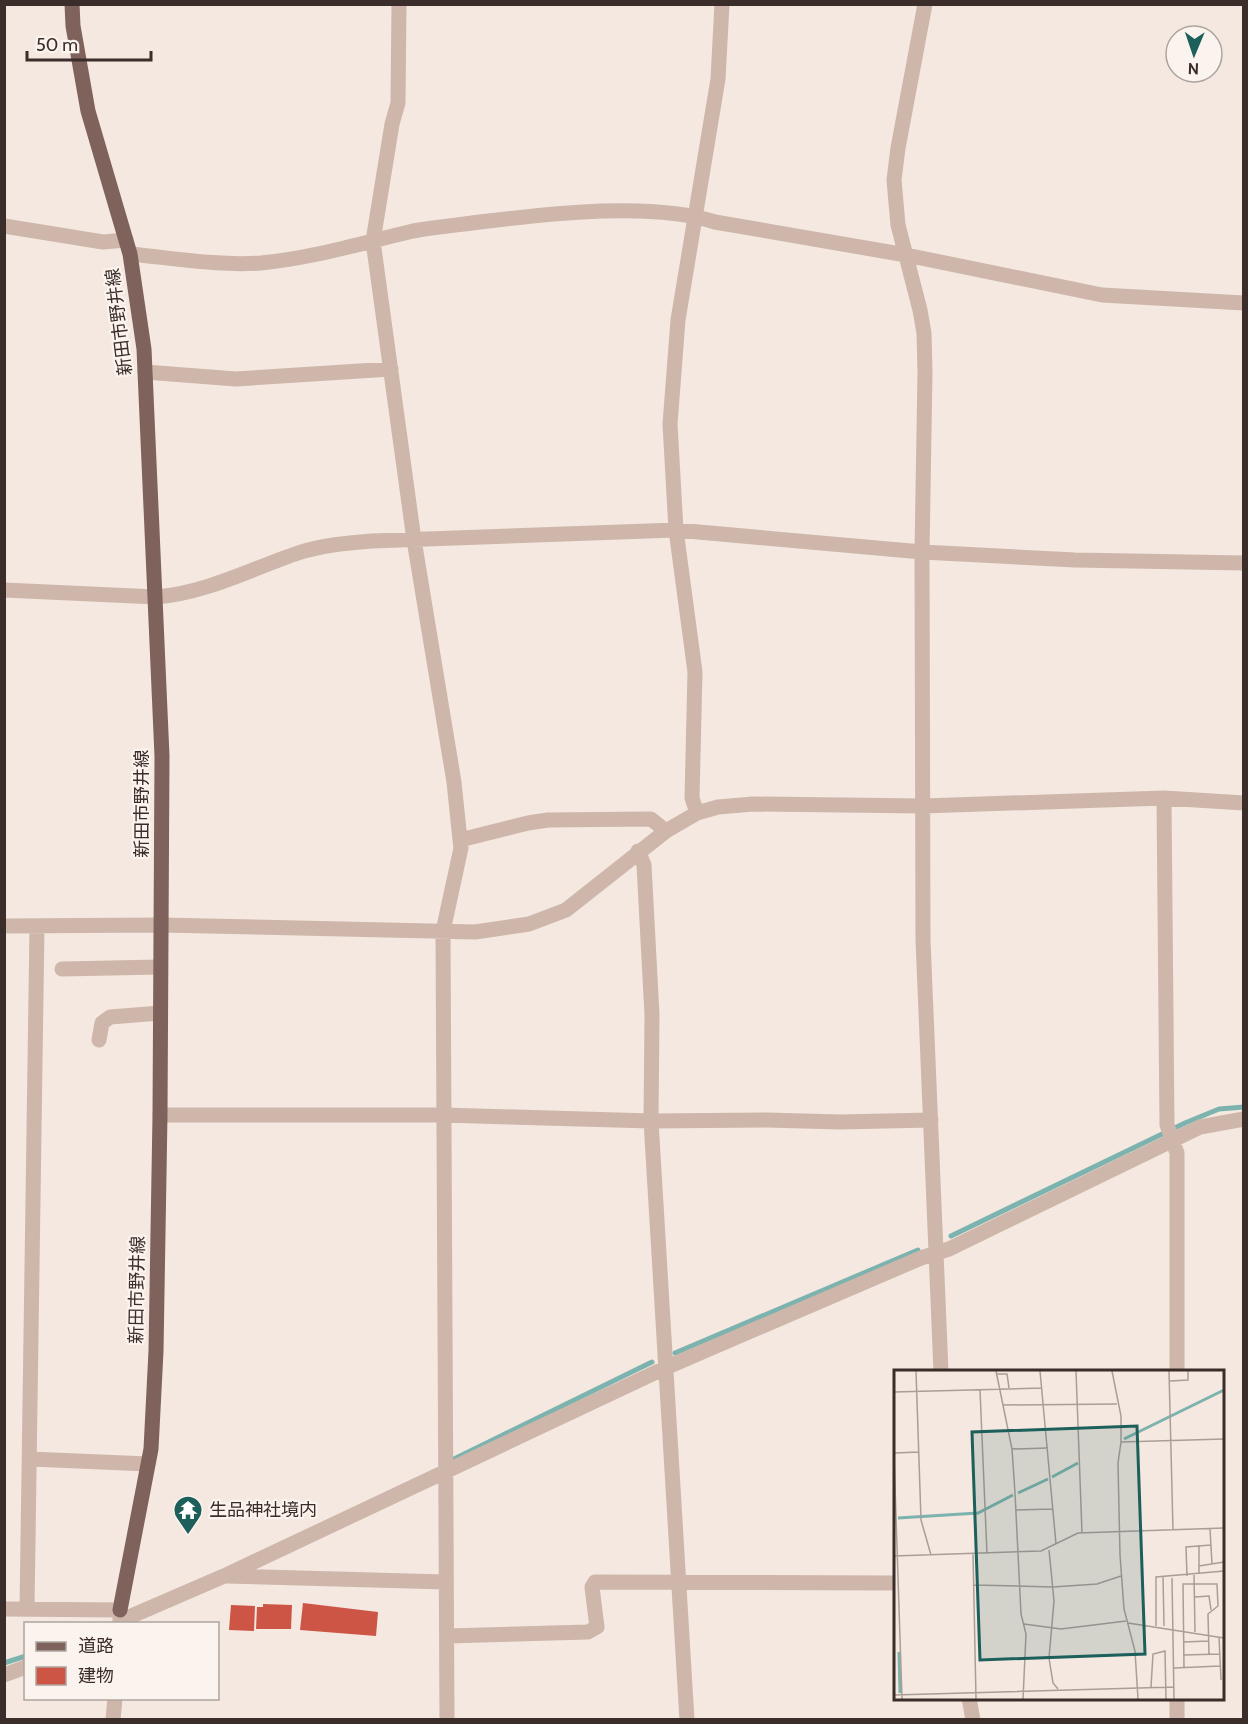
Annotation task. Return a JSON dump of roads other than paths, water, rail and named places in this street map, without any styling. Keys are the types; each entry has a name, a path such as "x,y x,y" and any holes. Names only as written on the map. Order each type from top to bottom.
{"main road":[{"name":"新田市野井線","path":"72,4 73,26 88,111 128,247 144,349 162,756 156,1351 151,1449 120,1618"}],"street":[{"path":"399,4 398,103 392,124 373,241 414,540 452,770 461,848 443,931 447,1719"},
{"path":"697,813 692,798 695,672 676,530 670,424 678,320 718,79 722,4"},
{"path":"925,4 894,180 898,225 924,333 923,940 941,1370"},
{"path":"4,226 222,262 260,263 303,257 415,231 533,216 624,212 694,216 715,222 906,255 1102,295 1244,303"},
{"path":"145,372 236,379 391,369"},
{"path":"4,590 156,597 195,590 300,552 372,541 676,530 922,552 1075,560 1244,563"},
{"path":"1164,798 1167,1125 1177,1153 1177,1370"},
{"path":"4,926 161,925 475,932 529,924 566,910 666,831 697,813 718,807 753,804 923,806 1164,798 1244,803"},
{"path":"460,840 548,820 651,819 666,831"},
{"path":"638,851 644,865 652,1015 651,1121 664,1368 687,1719"},
{"path":"27,1609 37,926"},
{"path":"62,969 160,967"},
{"path":"99,1040 102,1023 110,1017 160,1013"},
{"path":"160,1115 443,1115 651,1121 931,1120"},
{"path":"4,1609 120,1618 224,1576 664,1368 935,1253 949,1250 1200,1127 1244,1119"},
{"path":"30,1459 148,1464"},
{"path":"224,1576 446,1582"},
{"path":"447,1636 588,1632 597,1627 592,1587 595,1582 894,1583"},
{"path":"4,1675 24,1668"},
{"path":"113,1719 115,1700"},
{"path":"969,1700 973,1719"},
{"path":"1177,1700 1177,1719"}],"waterway":[{"path":"951,1236 1185,1123 1219,1109 1244,1107"},
{"path":"675,1353 918,1250"},
{"path":"454,1459 652,1362"},
{"path":"4,1663 24,1657"}],"place":[{"name":"生品神社境内","path":"188,1536"}]}
